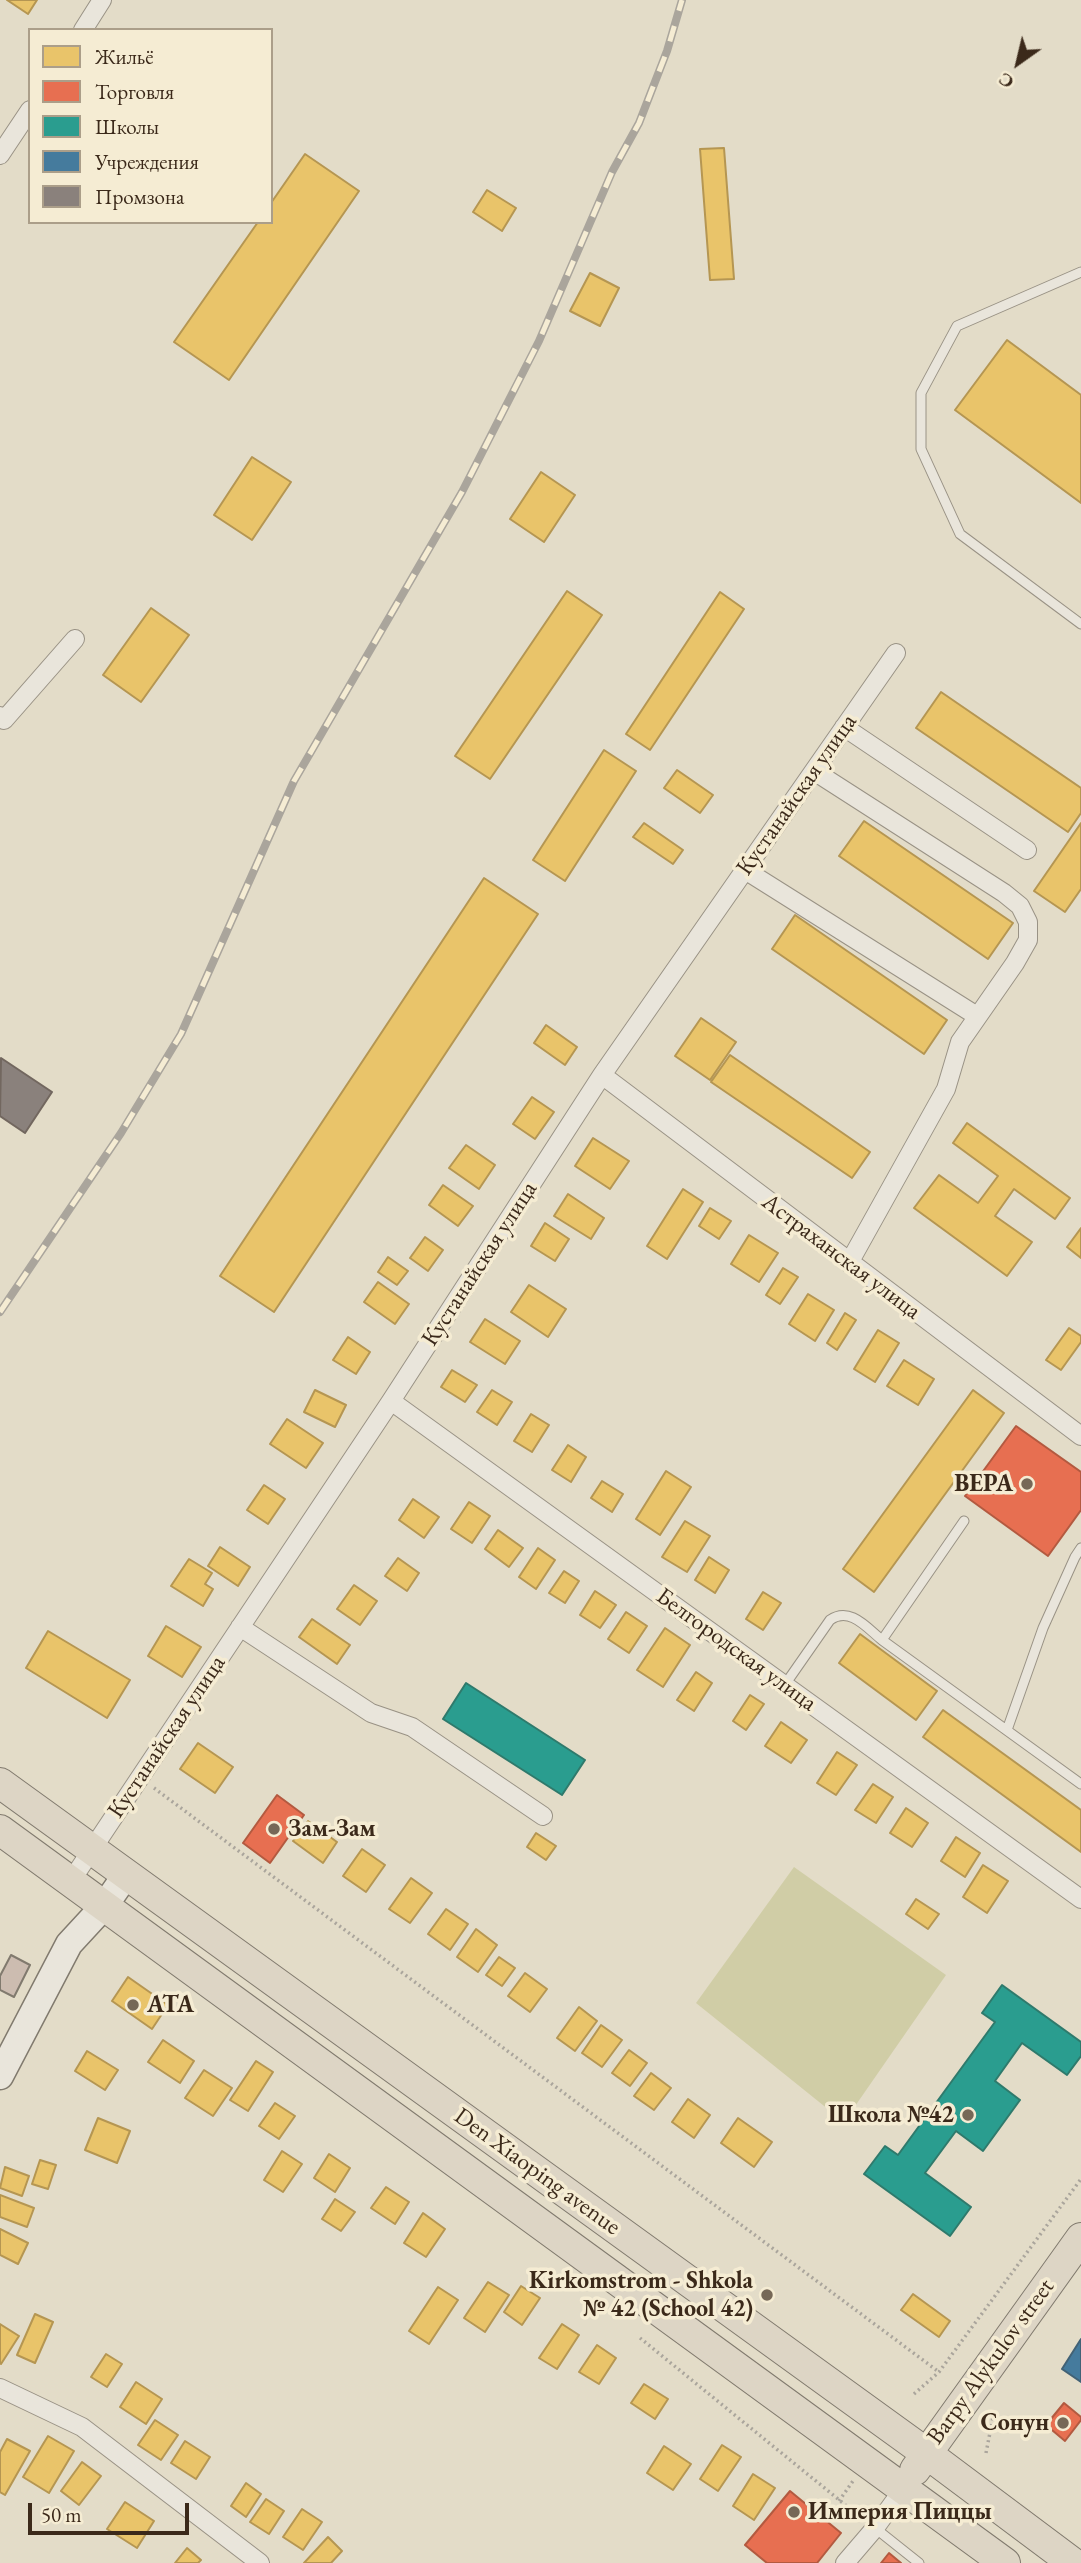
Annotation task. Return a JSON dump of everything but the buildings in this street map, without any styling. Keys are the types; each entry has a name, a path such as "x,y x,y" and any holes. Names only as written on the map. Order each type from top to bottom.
{"main road":[{"name":"Den Xiaoping avenue","path":"0,1783 926,2453 1073,2563"},
{"name":"Den Xiaoping avenue","path":"0,1830 1005,2563"},
{"name":"Barpy Alykulov street","path":"904,2488 926,2453 1081,2238"}],"street":[{"path":"84,28 102,0"},
{"path":"0,155 28,113"},
{"path":"0,716 4,720 75,639"},
{"name":"Кустанайская улица","path":"71,1881 391,1401 602,1075 896,653"},
{"path":"844,727 1027,850"},
{"path":"814,771 1004,893 1020,906 1028,922 1028,940 960,1041 946,1088 849,1263"},
{"path":"745,870 977,1016"},
{"name":"Астраханская улица","path":"602,1075 1081,1436"},
{"name":"Белгородская улица","path":"391,1401 1081,1899"},
{"path":"240,1627 371,1713 412,1727 543,1816"},
{"path":"0,2076 69,1944 105,1905 126,1875"},
{"path":"0,2388 82,2427 260,2563"},
{"path":"845,2563 904,2488"}],"lane":[{"path":"1081,272 957,326 921,393 921,449 960,534 1081,624"},
{"path":"882,1640 964,1521"},
{"path":"1007,1730 1043,1628 1081,1548"},
{"path":"784,1686 830,1620 837,1615 849,1615 1081,1784"},
{"path":"875,2528 919,2563"}],"path":[{"path":"140,1777 939,2372"},
{"path":"914,2393 939,2372 1081,2179"},
{"path":"640,2338 859,2516"},
{"path":"986,2453 994,2412"},
{"path":"839,2501 860,2471"}],"shaded area":[{"path":"794,1867 946,1975 844,2122 696,2003"}],"railway":[{"path":"0,1312 121,1133 181,1034 294,781 462,492 539,341 612,172 639,123 667,51 682,0"}],"place":[{"name":"ВЕРА","path":"1027,1484"},
{"name":"Зам-Зам","path":"274,1829"},
{"name":"АТА","path":"133,2005"},
{"name":"Школа №42","path":"968,2115"},
{"name":"Kirkomstrom - Shkola № 42 (School 42)","path":"767,2295"},
{"name":"Сонун","path":"1063,2423"},
{"name":"Империя Пиццы","path":"794,2512"}]}
